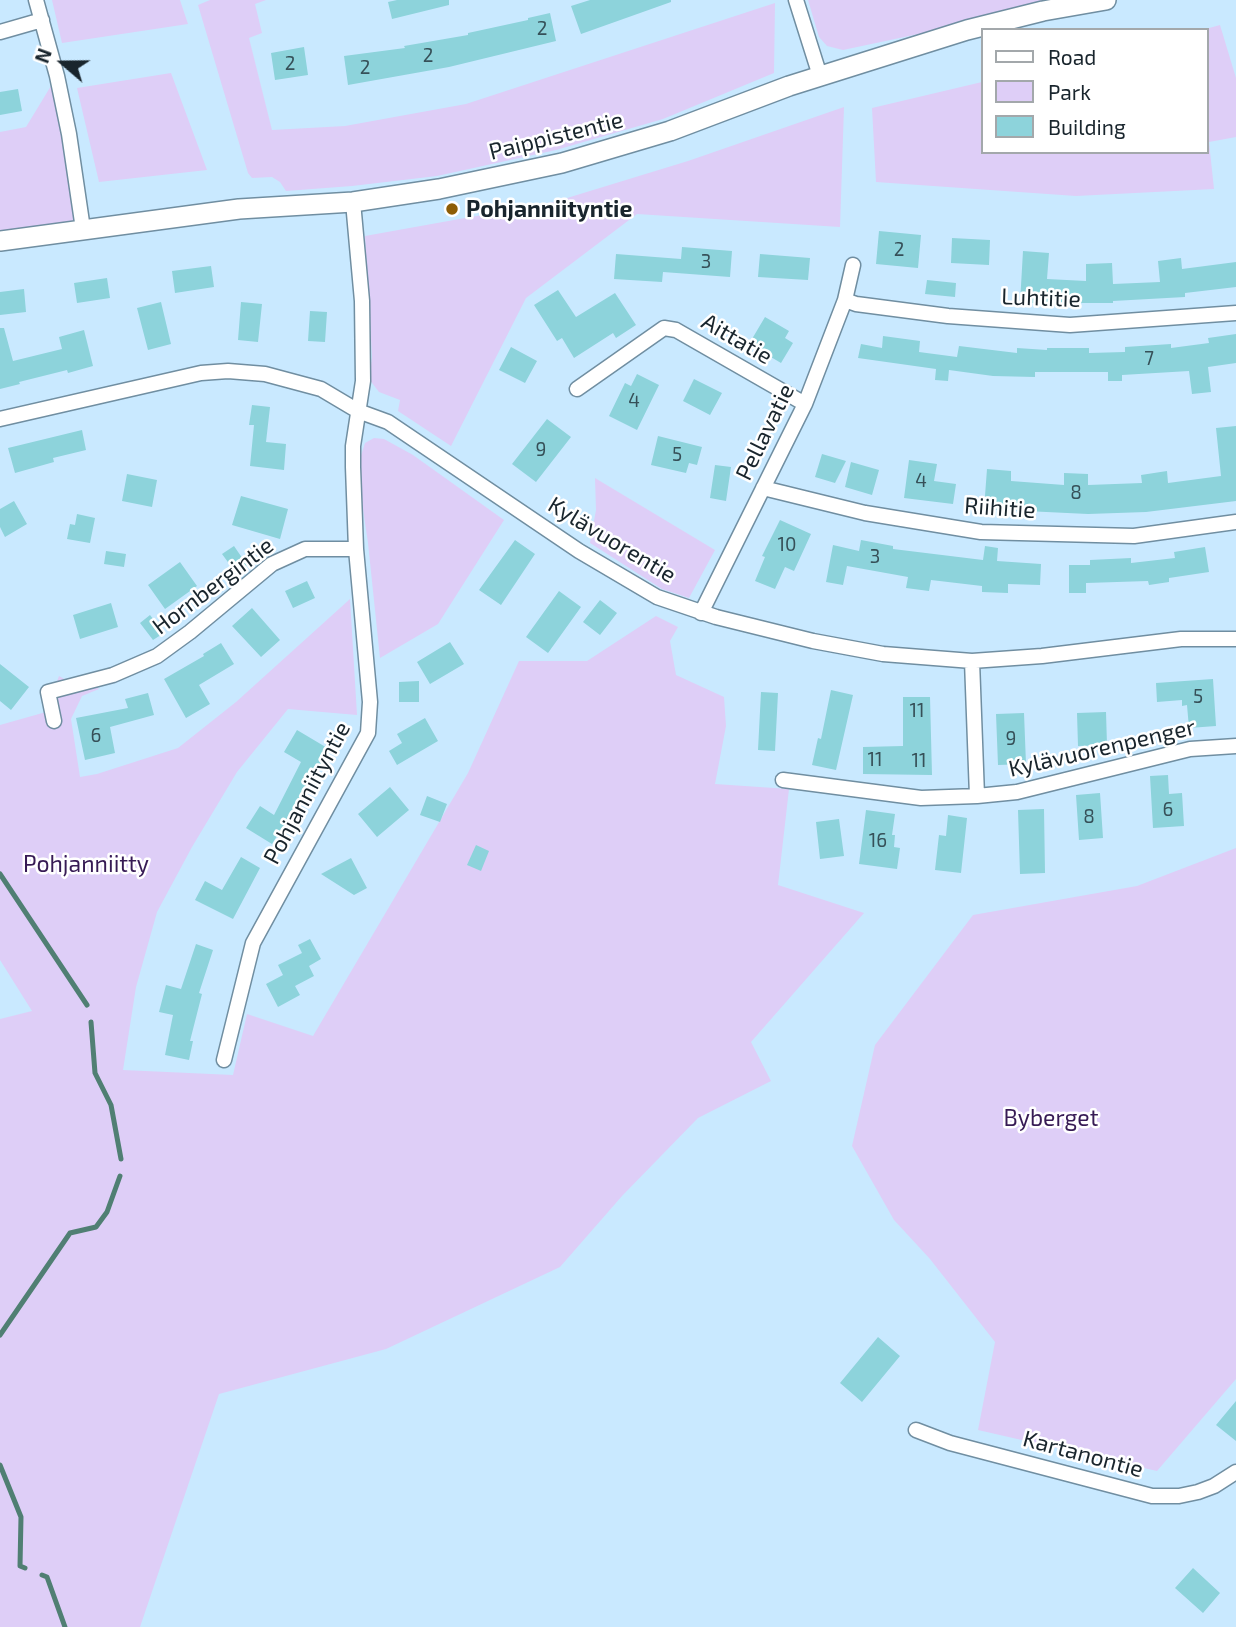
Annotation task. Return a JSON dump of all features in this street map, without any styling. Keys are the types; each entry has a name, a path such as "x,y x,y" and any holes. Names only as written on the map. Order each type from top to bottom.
{"street":[{"path":"36,0 69,134 83,229"},
{"path":"796,0 820,76"},
{"name":"Paippistentie","path":"0,242 239,209 353,202 439,189 562,163 670,131 820,76 967,30 1043,11 1107,0"},
{"path":"0,32 42,20"},
{"name":"Pohjanniityntie","path":"224,1060 253,943 368,733 370,702 356,549 352,446 363,381 362,301 353,202"},
{"name":"Pellavatie","path":"701,613 805,404 829,347 845,300 853,265"},
{"name":"Luhtitie","path":"845,300 948,316 1070,325 1236,313"},
{"name":"Aittatie","path":"577,389 664,328 676,330 805,404"},
{"name":"Kylävuorentie","path":"0,419 201,373 228,371 265,374 321,389 358,411 388,422 579,551 657,597 701,613 813,641 925,659 972,661 1042,656 1181,639 1236,639"},
{"name":"Riihitie","path":"763,488 864,513 981,532 1134,536 1236,522"},
{"name":"Hornbergintie","path":"54,721 48,692 113,675 157,656 272,564 305,549 356,549"},
{"name":"Kylävuorenpenger","path":"972,661 977,796"},
{"name":"Kylävuorenpenger","path":"783,780 921,798 977,796 1017,792 1190,749 1236,746"},
{"name":"Kartanontie","path":"916,1430 950,1443 1152,1496 1179,1496 1198,1492 1214,1486 1236,1472"}],"green space":[{"path":"52,0 180,0 188,24 62,43"},
{"path":"210,0 266,0 255,4 262,33 249,38 272,130 345,126 466,104 775,3 774,73 663,119 556,150 437,176 286,191 280,182 272,177 252,178 248,173 198,5"},
{"path":"808,0 1079,0 843,50 827,46 819,37"},
{"path":"1220,25 1236,78 1236,137 1209,142 1214,189 1076,196 876,182 872,108 981,82 981,154 1208,154 1208,28"},
{"path":"171,73 207,170 99,182 77,88"},
{"path":"57,76 83,229 0,240 0,132 26,127"},
{"path":"844,107 840,227 637,214 526,298 451,446 398,411 400,400 379,392 369,379 372,357 365,236 554,202 688,161"},
{"path":"374,438 384,439 413,455 504,520 438,624 380,658 357,468 365,443"},
{"path":"595,478 715,550 689,598 662,589 590,543 596,510"},
{"name":"Pohjanniitty","path":"350,599 357,715 288,709 237,772 157,912 136,987 123,1070 233,1075 247,1014 313,1036 468,773 519,661 587,661 656,616 678,627 670,641 676,675 724,697 726,726 715,784 789,789 778,885 864,913 751,1042 771,1081 698,1118 622,1196 560,1267 386,1349 219,1394 140,1627 0,1627 0,1019 32,1011 0,960 0,725 46,712 59,676 66,680 81,676 99,689 82,696 71,719 80,777 178,748 236,702"},
{"name":"Byberget","path":"1236,848 1236,1379 1157,1471 978,1430 995,1342 930,1259 894,1220 852,1146 875,1045 973,915 1137,886"}],"building":[{"path":"449,0 449,5 392,19 388,2"},
{"path":"590,0 671,2 581,34 571,6"},
{"path":"550,13 556,41 449,67 348,85 344,56 405,48 404,46 468,35"},
{"path":"304,47 308,75 275,80 271,53"},
{"path":"18,89 22,111 0,115 0,92"},
{"path":"879,231 921,235 918,268 876,264"},
{"path":"952,238 990,240 989,265 951,263"},
{"path":"682,247 732,251 730,277 663,272 662,282 614,279 616,254 681,259"},
{"path":"1023,251 1049,253 1047,279 1086,281 1086,264 1112,263 1113,284 1160,282 1158,261 1181,258 1182,269 1236,262 1236,287 1185,293 1185,297 1113,303 1020,303"},
{"path":"760,254 810,258 808,280 758,277"},
{"path":"211,266 214,287 175,293 172,271"},
{"path":"107,278 110,298 77,303 74,283"},
{"path":"927,280 956,283 955,297 925,294"},
{"path":"24,289 26,312 0,315 0,292"},
{"path":"558,290 576,317 615,293 636,325 616,338 613,333 574,358 562,338 557,341 534,305"},
{"path":"161,302 171,344 148,350 137,308"},
{"path":"241,302 262,304 258,342 238,340"},
{"path":"310,311 327,312 325,342 308,341"},
{"path":"765,317 789,331 785,338 793,343 781,363 749,344"},
{"path":"0,328 4,328 13,361 62,349 59,337 84,330 93,366 68,373 67,370 0,389"},
{"path":"1236,334 1236,363 1208,367 1211,392 1192,394 1189,371 1122,375 1122,381 1108,381 1108,372 1035,372 1035,377 993,376 949,370 948,381 935,380 936,369 858,358 861,344 882,348 883,336 920,341 919,352 957,357 959,346 1017,353 1017,348 1089,348 1089,353 1125,352 1125,347 1171,344 1171,348 1209,343 1208,338"},
{"path":"511,347 537,361 525,383 499,370"},
{"path":"637,374 659,385 637,430 609,416 625,383 631,386"},
{"path":"694,379 722,393 710,415 683,401"},
{"path":"252,405 270,407 266,442 286,444 284,470 250,466 254,425 249,425"},
{"path":"547,419 571,437 536,482 512,464"},
{"path":"1236,426 1236,501 1146,512 1088,514 984,509 987,469 1011,471 1011,481 1064,485 1064,473 1088,474 1088,485 1142,483 1141,475 1167,471 1168,483 1221,476 1216,428"},
{"path":"82,430 86,450 53,458 54,462 15,473 8,448"},
{"path":"658,436 702,447 697,465 689,463 686,473 651,465"},
{"path":"822,454 846,461 835,483 815,477"},
{"path":"909,460 937,464 934,481 956,484 953,504 904,498"},
{"path":"851,462 879,470 872,495 845,487"},
{"path":"715,465 731,467 726,501 710,498"},
{"path":"127,474 157,480 152,507 122,501"},
{"path":"241,496 288,509 280,539 232,525"},
{"path":"14,501 27,524 5,537 0,527 0,509"},
{"path":"77,514 95,518 90,543 67,539 70,524 75,525"},
{"path":"780,520 811,534 794,571 785,567 775,589 755,581 765,557 762,556"},
{"path":"515,540 535,554 501,605 479,590"},
{"path":"861,540 893,546 893,549 983,560 985,546 998,548 997,561 1041,564 1040,585 1008,584 1008,593 982,592 982,586 931,580 929,591 906,588 908,577 847,566 843,585 826,582 833,545 859,551"},
{"path":"234,546 247,565 236,573 222,554"},
{"path":"1205,547 1209,572 1169,578 1169,582 1149,585 1148,581 1086,583 1086,593 1069,593 1069,565 1090,565 1090,560 1131,558 1131,563 1175,558 1174,552"},
{"path":"106,551 126,554 124,567 104,564"},
{"path":"180,562 197,586 165,609 148,585"},
{"path":"307,581 315,598 293,608 285,591"},
{"path":"559,591 581,607 548,653 526,637"},
{"path":"600,600 617,613 600,635 583,622"},
{"path":"111,603 118,627 80,639 73,615"},
{"path":"252,608 280,640 261,657 232,626"},
{"path":"150,615 164,633 153,640 140,623"},
{"path":"450,642 464,664 430,684 417,662"},
{"path":"221,643 234,664 199,685 210,704 186,718 164,679"},
{"path":"0,664 29,687 11,710 0,701"},
{"path":"1213,679 1216,726 1189,728 1187,705 1182,706 1182,700 1157,702 1156,683"},
{"path":"419,681 419,702 399,702 399,682"},
{"path":"831,690 853,695 836,770 812,765 818,738 821,739"},
{"path":"761,692 778,693 775,751 758,750"},
{"path":"148,693 154,715 110,727 115,753 85,760 76,718 128,708 125,699"},
{"path":"903,697 930,697 932,775 863,774 863,747 903,746"},
{"path":"1106,712 1107,745 1078,746 1077,713"},
{"path":"1024,713 1026,764 998,765 996,714"},
{"path":"425,718 438,741 397,765 389,751 402,743 397,734"},
{"path":"297,730 329,749 298,805 272,844 246,828 260,806 274,815 301,762 284,752"},
{"path":"1168,775 1169,794 1182,793 1184,826 1153,828 1150,776"},
{"path":"390,787 409,810 377,837 358,814"},
{"path":"1100,793 1103,838 1079,840 1076,795"},
{"path":"427,796 447,804 440,822 420,815"},
{"path":"1044,809 1045,873 1020,874 1018,810"},
{"path":"866,810 895,814 892,835 895,835 894,847 900,848 897,869 859,864"},
{"path":"948,815 967,818 961,873 935,870 939,835 946,836"},
{"path":"839,819 844,856 820,859 816,822"},
{"path":"476,845 489,851 481,871 467,865"},
{"path":"241,857 260,868 233,919 195,900 205,881 222,890"},
{"path":"351,858 367,888 354,895 321,874"},
{"path":"310,939 321,959 309,966 314,976 295,986 300,995 278,1007 266,984 283,975 278,965 302,953 298,945"},
{"path":"196,944 213,950 199,993 202,994 190,1041 193,1041 189,1060 165,1055 173,1015 159,1012 166,985 181,989"},
{"path":"878,1337 900,1356 862,1402 840,1383"},
{"path":"1236,1401 1236,1441 1216,1425"},
{"path":"1193,1568 1220,1593 1203,1613 1175,1588"}],"waterway":[{"path":"0,874 87,1005"},
{"path":"91,1022 95,1073 111,1105 121,1159"},
{"path":"0,1335 70,1233 96,1227 107,1212 120,1176"},
{"path":"0,1465 21,1517 20,1566 25,1568"},
{"path":"42,1575 47,1577 65,1627"}],"place":[{"name":"Pohjanniityntie","path":"452,209"}]}
